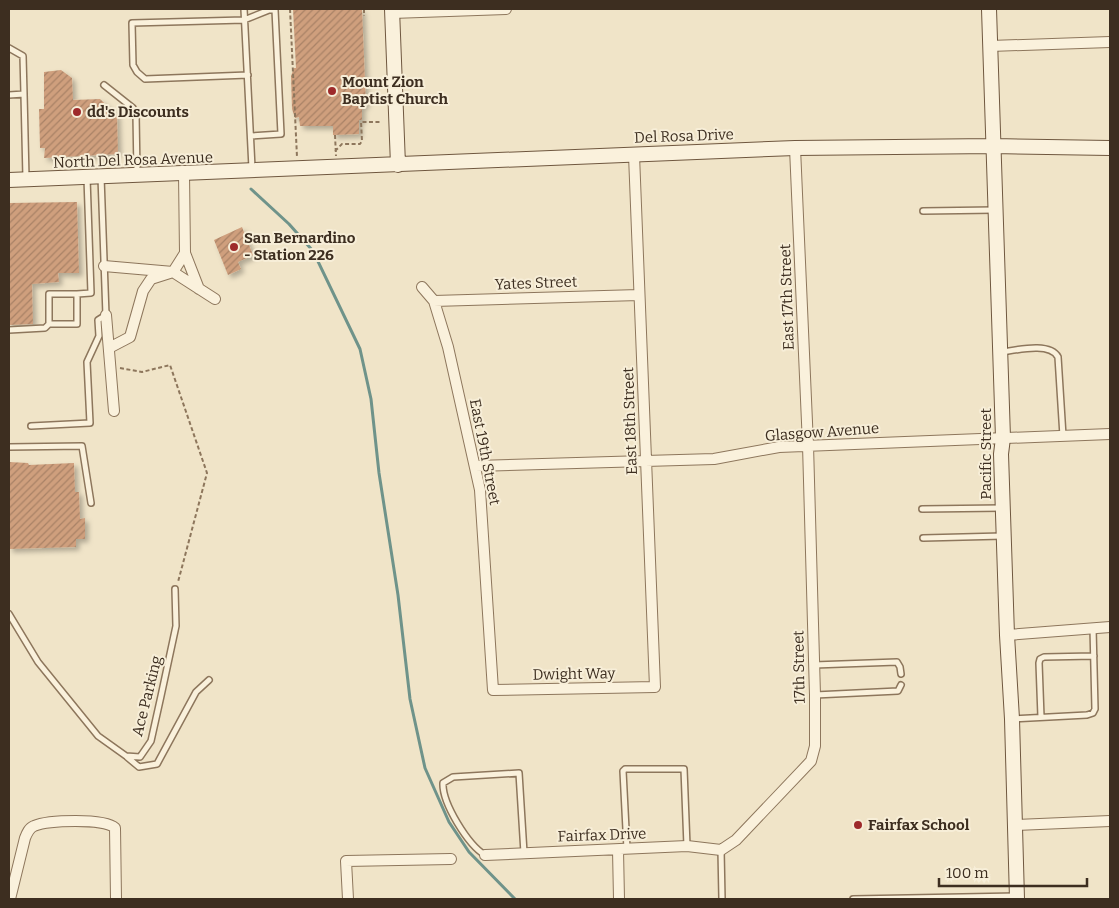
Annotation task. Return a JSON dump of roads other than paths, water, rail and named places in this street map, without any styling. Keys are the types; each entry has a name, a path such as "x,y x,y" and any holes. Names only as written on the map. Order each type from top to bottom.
{"main road":[{"name":"Pacific Street","path":"989,9 1003,438 1001,454 1016,825 1017,897"},
{"path":"392,11 398,165"},
{"name":"Del Rosa Drive","path":"256,171 795,148 994,146 1110,148"},
{"name":"North Del Rosa Avenue","path":"9,180 256,171"}],"street":[{"path":"392,11 506,9"},
{"path":"990,46 1110,42"},
{"name":"East 17th Street","path":"795,148 808,445"},
{"name":"East 18th Street","path":"634,154 656,687"},
{"path":"184,174 185,253 199,289"},
{"path":"109,348 130,337 143,291 151,279 173,272 185,253"},
{"path":"104,266 173,272 215,299"},
{"name":"East 19th Street","path":"422,287 434,300 450,356 476,466 480,490 493,690"},
{"name":"Yates Street","path":"434,300 640,295"},
{"path":"106,315 114,411"},
{"name":"Glasgow Avenue","path":"476,466 714,459 779,447 808,445 1110,434"},
{"name":"17th Street","path":"721,850 736,840 812,761 815,746 815,695 808,445"},
{"path":"1007,635 1110,627"},
{"name":"Dwight Way","path":"493,690 656,687"},
{"path":"1016,825 1110,821"},
{"path":"10,899 25,838 30,828 35,825 52,822 94,822 111,824 115,828 116,899"},
{"name":"Fairfax Drive","path":"484,855 687,846 721,850"},
{"path":"620,899 622,850"},
{"path":"348,899 346,861 451,859"}],"lane":[{"path":"244,9 251,136 256,171"},
{"path":"248,75 145,79 137,72 133,65 132,24 244,20 270,10 275,10 281,134 251,136"},
{"path":"9,48 23,56 26,180"},
{"path":"104,85 133,108 136,114 137,176"},
{"path":"9,95 24,94"},
{"path":"31,426 90,423 87,362 99,336 98,320 106,315 101,177"},
{"path":"49,324 49,294 91,293 87,178"},
{"path":"923,211 996,210"},
{"path":"9,330 45,328 49,324 77,324 77,294"},
{"path":"1000,352 1040,348 1056,351 1058,357 1063,436"},
{"path":"9,447 82,446 91,503"},
{"path":"922,509 1003,508"},
{"path":"923,538 1004,536"},
{"name":"Ace Parking","path":"9,614 38,662 98,736 126,756 140,757 151,741 176,626 176,589"},
{"path":"1012,719 1087,715 1093,713 1095,709 1093,628"},
{"path":"1041,717 1040,659 1044,657 1094,656"},
{"path":"814,665 897,662 900,666 901,674"},
{"path":"126,756 139,767 157,764 196,692 208,680"},
{"path":"815,695 898,691 901,685"},
{"path":"622,850 623,771 625,769 684,768 687,846"},
{"path":"484,855 470,842 442,792 443,783 447,779 519,773 524,853"},
{"path":"721,850 722,899"},
{"path":"853,899 1017,897"}],"waterway":[{"path":"251,189 289,224 313,251 360,349 371,399 379,473 398,595 410,699 425,768 449,822 469,852 515,899"}],"place":[{"name":"Mount Zion Baptist Church","path":"332,91"},
{"name":"dd's Discounts","path":"77,112"},
{"name":"San Bernardino - Station 226","path":"234,247"},
{"name":"Fairfax School","path":"858,825"}]}
